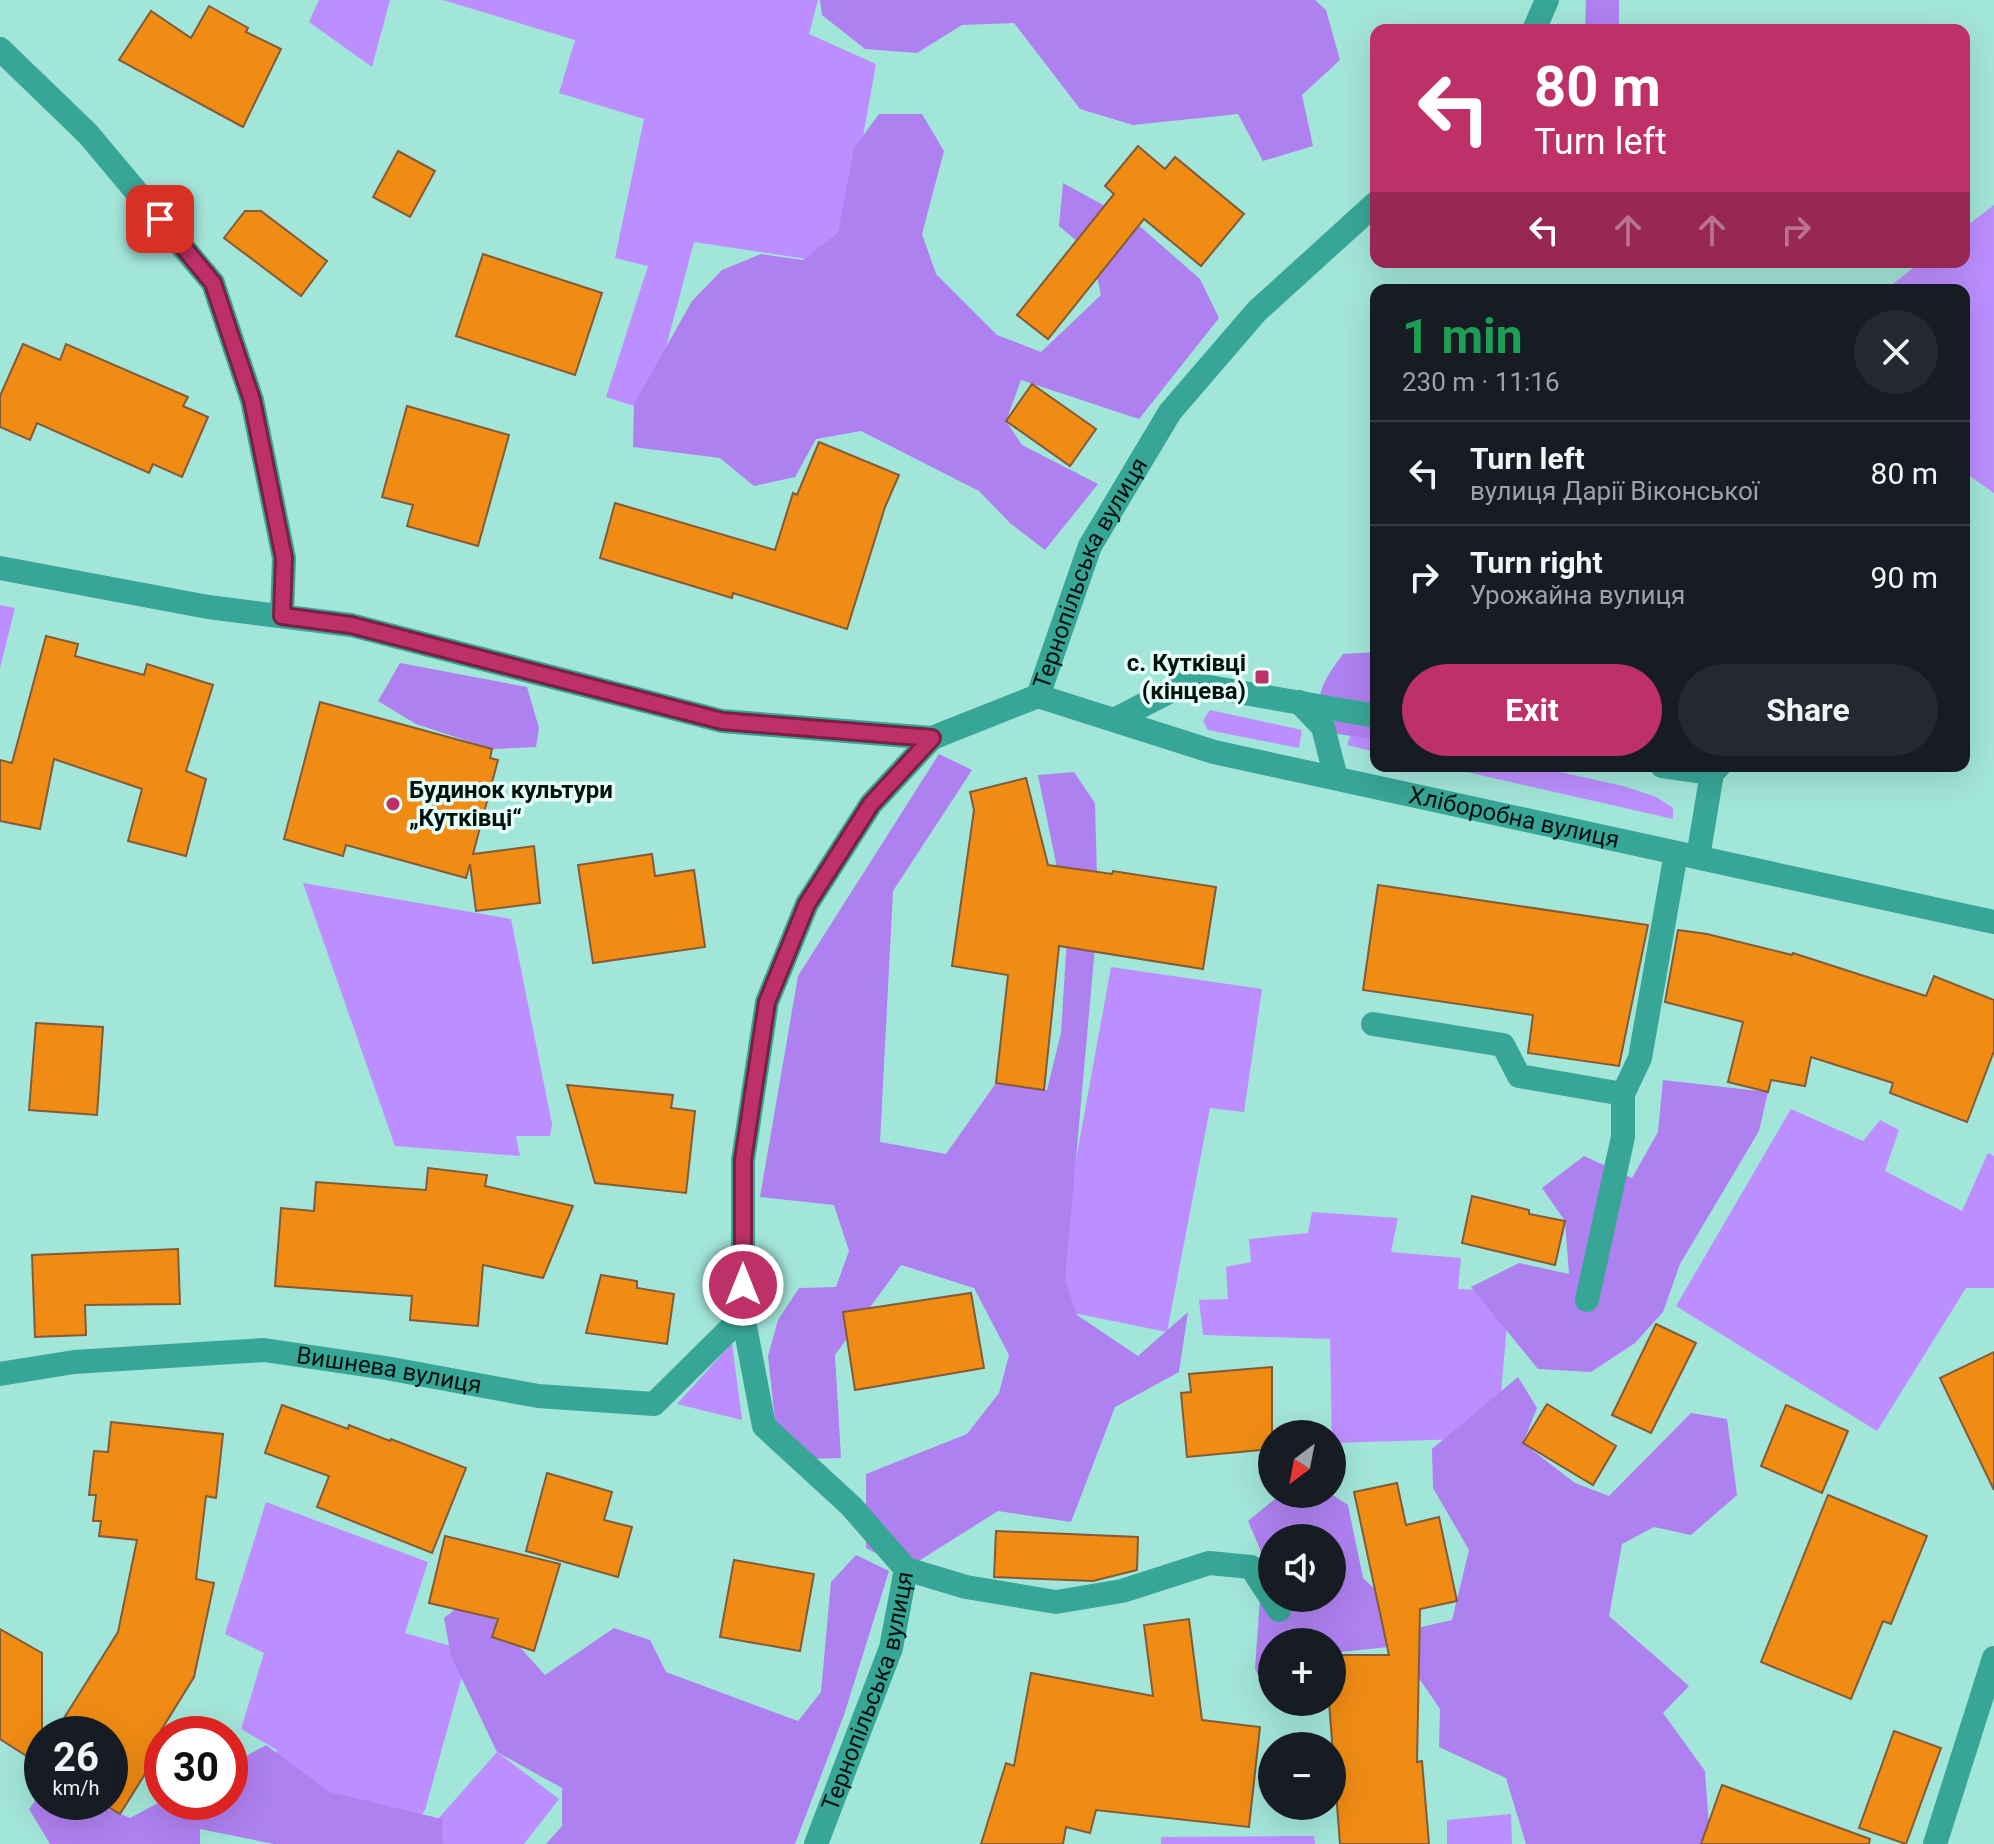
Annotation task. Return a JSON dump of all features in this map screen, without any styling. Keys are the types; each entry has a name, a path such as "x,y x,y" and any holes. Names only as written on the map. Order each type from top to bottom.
{"street":[{"path":"1537,24 1547,0"},
{"path":"0,49 88,134 213,283 252,400 284,558 282,616"},
{"name":"Тернопільська вулиця","path":"816,1844 891,1648 906,1569 851,1506 764,1426 743,1316 743,1160 767,1002 807,904 871,804 932,738 1038,696 1090,546 1170,412 1257,311 1370,208"},
{"path":"0,568 208,607 351,625 722,721 932,738"},
{"path":"1114,720 1186,683 1370,715"},
{"name":"Хліборобна вулиця","path":"1038,696 1214,752 1994,922"},
{"path":"1299,702 1323,727 1336,778"},
{"path":"1587,1300 1623,1137 1623,1094 1640,1058 1687,855 1715,772"},
{"path":"1373,1024 1503,1045 1519,1076 1623,1094"},
{"name":"Вишнева вулиця","path":"0,1374 74,1362 264,1350 386,1368 538,1396 654,1404 743,1316"},
{"path":"906,1569 966,1587 1056,1602 1122,1591 1209,1563 1251,1567 1258,1578"},
{"path":"1935,1844 1994,1658"}],"shaded area":[{"path":"319,0 390,0 372,67 309,22"},
{"path":"443,0 818,0 809,34 876,64 840,264 694,242 649,411 606,397 648,266 615,258 644,119 559,93 575,40"},
{"path":"820,0 1315,0 1326,10 1340,60 1302,95 1313,146 1263,161 1238,114 1133,125 1080,109 1014,23 962,25 917,53 865,49 822,15"},
{"path":"1586,0 1619,0 1619,24 1585,24"},
{"path":"879,114 922,114 944,151 922,234 936,274 997,335 1041,352 1101,295 1092,254 1059,226 1063,183 1136,223 1200,279 1219,318 1139,419 1021,380 1006,421 1022,445 1098,484 1045,550 1010,523 979,491 861,431 816,439 795,477 754,486 720,458 633,447 634,404 692,301 722,270 761,254 803,260 838,233 854,148"},
{"path":"1994,205 1994,493 1970,476 1970,284 1893,284 1913,268 1970,268 1970,223"},
{"path":"0,605 15,608 0,668"},
{"path":"1370,652 1370,738 1328,733 1322,722 1319,701 1324,682 1343,654"},
{"path":"400,663 527,687 539,728 536,747 492,749 416,724 378,701"},
{"path":"1210,710 1302,730 1299,748 1208,730 1203,721"},
{"path":"1354,725 1370,729 1370,751 1347,745"},
{"path":"939,754 972,770 893,891 880,1142 946,1154 996,1083 1047,1090 1061,1033 1068,922 1038,775 1074,772 1095,803 1098,914 1065,1280 1077,1315 1138,1356 1188,1312 1179,1372 1115,1407 1071,1522 998,1511 906,1569 866,1548 866,1474 967,1434 999,1393 1009,1355 974,1288 901,1265 835,1355 841,1458 802,1459 776,1430 768,1356 778,1320 799,1288 836,1287 849,1251 834,1205 760,1197 798,976"},
{"path":"1466,772 1561,772 1623,786 1656,797 1673,808 1673,819"},
{"path":"303,883 511,919 552,1124 550,1136 516,1136 520,1156 395,1146"},
{"path":"1111,967 1262,989 1244,1112 1210,1108 1167,1332 1049,1308"},
{"path":"1663,1080 1768,1092 1759,1131 1680,1264 1663,1312 1635,1343 1591,1372 1538,1369 1471,1287 1519,1263 1569,1274 1565,1221 1542,1188 1584,1156 1632,1178 1658,1132"},
{"path":"1791,1109 1863,1141 1880,1120 1899,1130 1885,1171 1962,1211 1988,1153 1994,1156 1994,1288 1966,1288 1877,1431 1676,1306"},
{"path":"1312,1212 1398,1218 1391,1252 1461,1258 1458,1289 1510,1291 1497,1438 1346,1443 1346,1420 1332,1420 1330,1339 1203,1335 1199,1300 1228,1299 1226,1267 1251,1262 1249,1239 1308,1233"},
{"path":"732,1343 742,1420 677,1404"},
{"path":"1518,1377 1537,1408 1523,1443 1575,1483 1609,1496 1691,1413 1727,1419 1737,1495 1691,1535 1654,1527 1622,1544 1609,1616 1689,1686 1663,1713 1705,1771 1710,1840 1703,1844 1526,1844 1506,1778 1439,1747 1440,1709 1397,1646 1346,1651 1346,1628 1258,1628 1258,1675 1255,1669 1259,1612 1346,1612 1346,1524 1258,1524 1258,1544 1248,1521 1264,1508 1346,1508 1346,1504 1363,1578 1417,1628 1452,1620 1469,1550 1433,1488 1432,1449"},
{"path":"266,1502 428,1562 405,1633 469,1651 425,1810 415,1823 269,1780 277,1750 248,1733 248,1716 245,1716 264,1653 225,1634"},
{"path":"856,1555 889,1571 844,1715 795,1844 546,1844 562,1826 562,1788 497,1752 451,1656 444,1618 473,1595 545,1675 614,1628 650,1640 666,1672 798,1721 821,1692 831,1582"},
{"path":"266,1745 330,1792 442,1819 443,1844 274,1844 200,1829 200,1844 50,1844 36,1820 128,1820 128,1817 144,1811 144,1820 248,1820 248,1755"},
{"path":"497,1752 559,1799 524,1844 416,1844"},
{"path":"1511,1814 1512,1844 1447,1844 1447,1820"},
{"path":"1314,1836 1315,1844 1161,1844 1161,1837"}],"building":[{"path":"209,6 248,28 246,32 281,49 243,127 119,60 151,11 191,38"},
{"path":"1138,146 1165,169 1175,157 1244,214 1201,266 1144,219 1048,339 1017,315 1114,194 1105,186"},
{"path":"398,151 435,171 410,217 373,197"},
{"path":"245,211 261,211 327,261 301,296 224,238"},
{"path":"483,254 602,293 575,375 456,336"},
{"path":"23,344 60,360 66,344 188,397 183,406 208,417 182,477 153,464 149,473 37,423 30,440 0,427 0,396"},
{"path":"1032,384 1096,429 1070,466 1006,421"},
{"path":"407,406 509,435 478,546 407,526 413,505 382,497"},
{"path":"819,442 899,475 885,507 847,629 733,593 732,598 600,558 615,503 775,550 793,493 797,495"},
{"path":"46,636 78,644 75,656 144,675 147,664 213,685 186,771 206,779 186,856 128,841 142,789 54,759 40,829 0,821 0,760 12,763"},
{"name":"Будинок культури „Кутківці“","path":"320,702 492,749 490,758 498,760 473,854 534,846 540,903 476,911 470,864 466,878 346,845 343,856 284,839"},
{"path":"1026,778 1048,865 1112,874 1113,871 1216,887 1203,969 1059,946 1044,1090 996,1083 1008,975 952,966 974,810 970,792"},
{"path":"652,854 655,876 694,870 705,947 593,963 578,865"},
{"path":"1378,885 1648,925 1619,1066 1528,1053 1533,1015 1363,990"},
{"path":"1678,930 1793,953 1926,996 1934,976 1994,1000 1994,1051 1967,1122 1890,1093 1893,1083 1811,1057 1805,1086 1771,1080 1768,1092 1728,1082 1743,1022 1665,1002"},
{"path":"36,1023 103,1027 97,1115 29,1110"},
{"path":"567,1085 673,1095 671,1108 695,1111 686,1193 595,1183"},
{"path":"428,1168 487,1175 485,1186 573,1206 543,1278 483,1265 478,1326 410,1320 412,1296 275,1286 281,1208 314,1211 316,1182 426,1190"},
{"path":"1472,1196 1529,1210 1529,1214 1565,1221 1555,1265 1462,1243"},
{"path":"178,1249 180,1304 85,1305 86,1335 35,1337 32,1255"},
{"path":"601,1275 637,1281 637,1288 674,1294 667,1344 586,1333"},
{"path":"971,1293 984,1368 855,1390 843,1312"},
{"path":"1656,1324 1696,1343 1651,1433 1612,1415"},
{"path":"1994,1352 1994,1490 1940,1378"},
{"path":"1272,1367 1272,1420 1258,1420 1258,1450 1187,1457 1181,1393 1191,1392 1189,1374"},
{"path":"1547,1404 1616,1446 1593,1485 1523,1443"},
{"path":"282,1405 348,1429 349,1425 391,1439 466,1468 432,1553 317,1507 329,1476 265,1453"},
{"path":"1786,1405 1848,1431 1822,1493 1761,1466"},
{"path":"111,1422 223,1434 216,1498 206,1496 196,1579 214,1583 194,1677 170,1716 144,1716 144,1776 128,1801 128,1716 65,1716 118,1632 137,1540 99,1536 101,1521 93,1521 96,1495 89,1495 94,1451 108,1452"},
{"path":"547,1473 612,1492 604,1520 632,1527 618,1577 526,1551"},
{"path":"1397,1483 1406,1525 1439,1517 1457,1601 1420,1609 1417,1762 1422,1761 1429,1844 1340,1844 1338,1820 1346,1820 1346,1732 1331,1732 1330,1716 1346,1716 1346,1655 1389,1655 1354,1492"},
{"path":"1828,1495 1927,1536 1891,1624 1883,1621 1851,1699 1761,1662"},
{"path":"996,1531 1138,1537 1137,1570 1093,1581 994,1577"},
{"path":"445,1536 560,1564 534,1651 492,1637 498,1619 429,1603"},
{"path":"734,1560 814,1574 800,1651 720,1637"},
{"path":"1189,1619 1202,1720 1260,1727 1249,1827 1096,1810 1090,1833 1066,1827 1063,1844 981,1844 1006,1763 1014,1766 1031,1673 1153,1696 1144,1625"},
{"path":"0,1629 42,1653 42,1716 24,1716 24,1754 0,1739"},
{"path":"1894,1731 1941,1748 1906,1844 1859,1828"},
{"path":"1722,1785 1870,1839 1869,1844 1701,1844"}],"place":[{"name":"с. Кутківці (кінцева)","path":"1262,677"},
{"name":"Будинок культури „Кутківці“","path":"393,804"}],"route":[{"path":"160,219 213,283 252,400 284,558 282,616 351,625 722,721 932,738 871,804 807,904 767,1002 743,1160 743,1285"}]}
